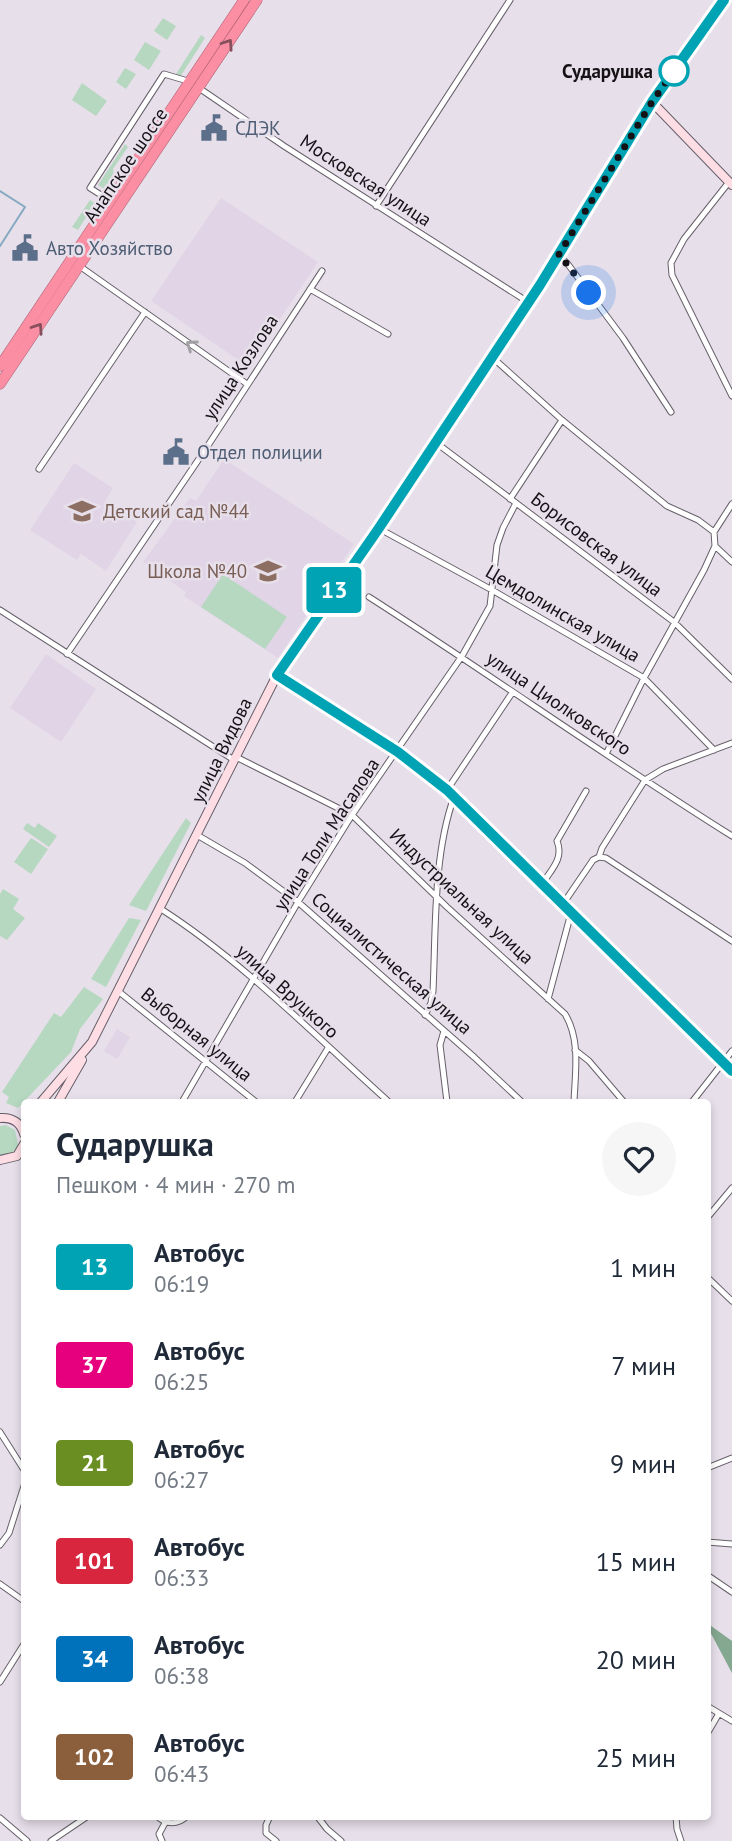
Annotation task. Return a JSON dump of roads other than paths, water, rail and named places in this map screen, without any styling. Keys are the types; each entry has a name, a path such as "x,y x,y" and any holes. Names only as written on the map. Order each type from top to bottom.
{"highway":[{"name":"Анапское шоссе","path":"0,384 79,266 194,85 244,0"},
{"name":"Анапское шоссе","path":"0,366 109,200 257,0"}],"street":[{"path":"376,206 510,0"},
{"name":"улица Видова","path":"44,1099 92,1042 277,675 379,528 558,256 652,102 724,0"},
{"path":"109,200 90,188 164,74 194,85"},
{"name":"Московская улица","path":"194,85 376,206 528,302"},
{"path":"652,102 731,184 684,239 671,263 672,275 732,396"},
{"path":"558,256 623,338 671,412"},
{"path":"70,259 247,384"},
{"name":"улица Козлова","path":"67,654 322,271"},
{"path":"310,289 388,334"},
{"path":"39,468 145,312"},
{"path":"492,357 562,421 667,506 698,520 714,532"},
{"path":"510,499 562,421"},
{"name":"Борисовская улица","path":"435,442 674,622 732,679"},
{"name":"улица Толи Масалова","path":"184,1099 298,902 352,815 462,656 490,606 496,545 516,503"},
{"path":"606,754 715,546 714,532 732,505"},
{"name":"Цемдолинская улица","path":"379,528 644,678 714,750"},
{"path":"715,546 732,562"},
{"name":"улица Циолковского","path":"369,597 732,836"},
{"name":"Индустриальная улица","path":"0,610 235,759 352,815 565,1014 572,1026 575,1049"},
{"path":"277,675 398,752 447,790 732,1071"},
{"path":"447,790 512,693"},
{"path":"599,857 645,780 663,769 732,743"},
{"path":"542,884 559,859 561,850 557,841 586,791"},
{"path":"425,1015 433,991 440,860 447,817 454,797"},
{"name":"Социалистическая улица","path":"197,835 245,863 298,902 474,1056 519,1099"},
{"path":"563,904 593,860 599,857 607,858 732,941"},
{"name":"улица Вруцкого","path":"161,909 255,979 385,1099"},
{"path":"548,999 571,913"},
{"name":"Выборная улица","path":"118,991 253,1099"},
{"path":"444,1031 440,1045 447,1099"},
{"path":"60,1099 92,1042"},
{"path":"297,1099 328,1048"},
{"path":"574,1099 575,1049"},
{"path":"575,1049 589,1060 622,1099"},
{"path":"694,1099 732,1051"},
{"path":"0,1118 15,1121 21,1127"},
{"path":"15,1121 21,1119"},
{"path":"2,1161 17,1156 21,1150"},
{"path":"711,1214 732,1188"},
{"path":"711,1281 732,1301"},
{"path":"0,1432 21,1465"},
{"path":"711,1466 732,1458"},
{"path":"0,1545 9,1533 21,1495"},
{"path":"711,1542 732,1544"},
{"path":"711,1577 732,1592"},
{"path":"0,1584 21,1599"},
{"path":"0,1682 21,1649"},
{"path":"711,1709 732,1721"},
{"path":"711,1727 718,1715"},
{"path":"0,1818 27,1841"},
{"path":"51,1841 83,1820"},
{"path":"162,1820 165,1823 183,1820"},
{"path":"268,1820 266,1833 276,1841"},
{"path":"320,1820 341,1841"},
{"path":"676,1820 681,1841"},
{"path":"162,1841 159,1834 165,1823"}],"waterway":[{"path":"0,191 25,207 0,246"}],"place":[{"name":"Сударушка","path":"674,71"},
{"name":"СДЭК","path":"214,128"},
{"name":"Авто Хозяйство","path":"25,248"},
{"name":"Отдел полиции","path":"176,452"},
{"name":"Детский сад №44","path":"82,511"},
{"name":"Школа №40","path":"268,571"}]}
